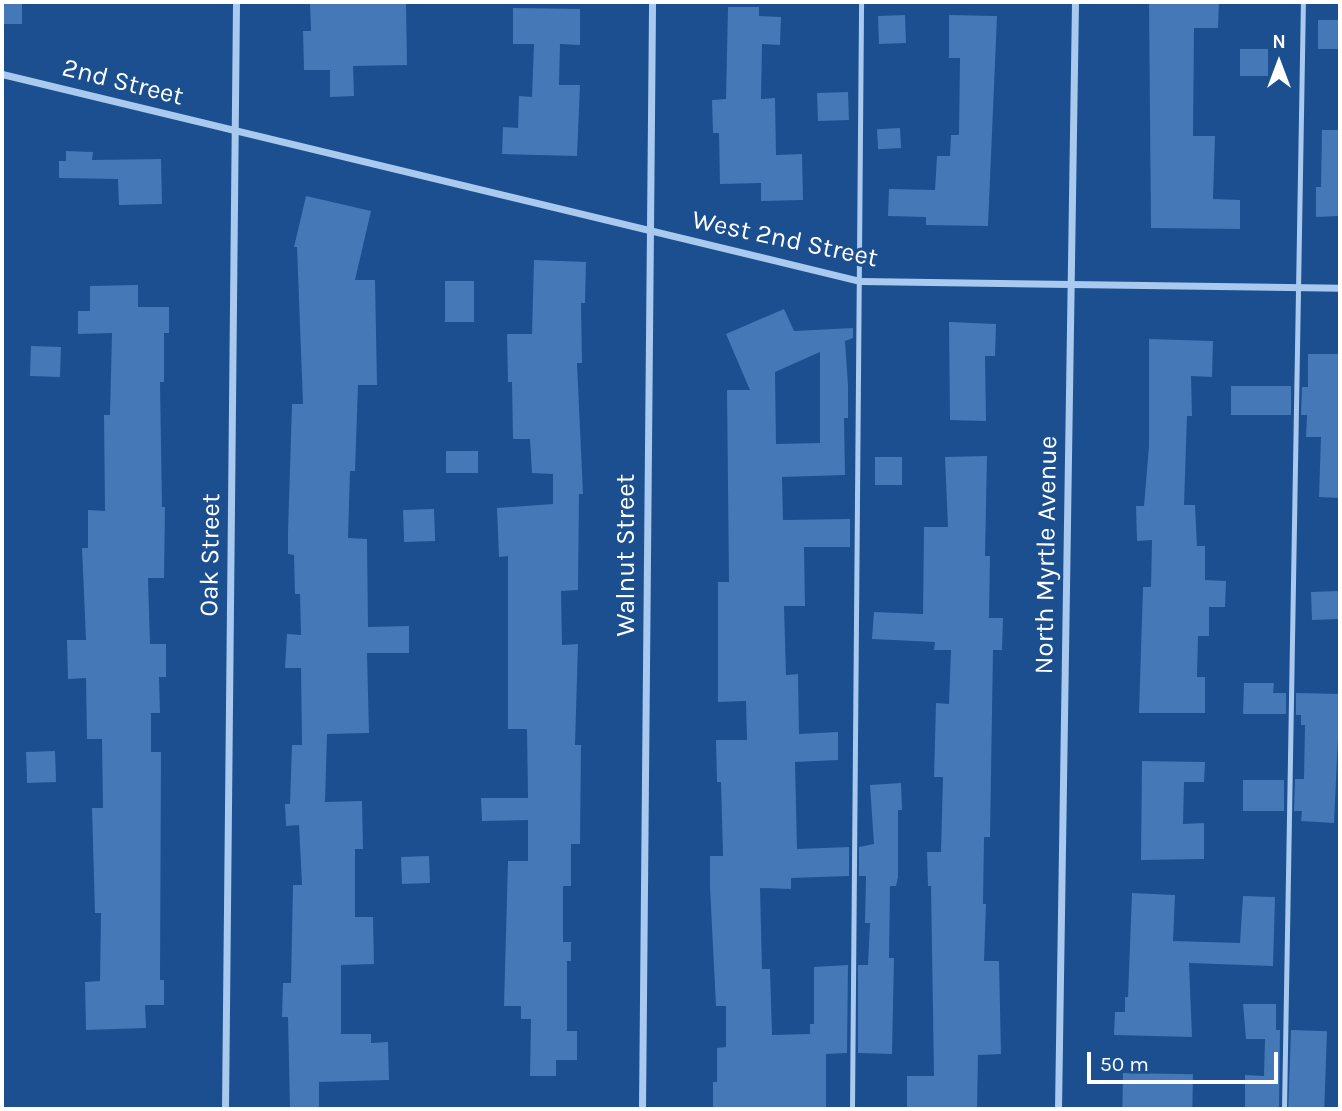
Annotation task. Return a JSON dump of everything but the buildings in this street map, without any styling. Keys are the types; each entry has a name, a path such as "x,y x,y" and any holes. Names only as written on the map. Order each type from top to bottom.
{"street":[{"name":"Oak Street","path":"225,1109 236,2"},
{"name":"Walnut Street","path":"642,1109 652,2"},
{"name":"North Myrtle Avenue","path":"1058,1109 1075,2"},
{"name":"2nd Street","path":"2,74 235,131"},
{"name":"West 2nd Street","path":"235,131 860,281 1340,288"}],"lane":[{"path":"852,1109 861,2"},
{"path":"1284,1109 1303,2"}]}
